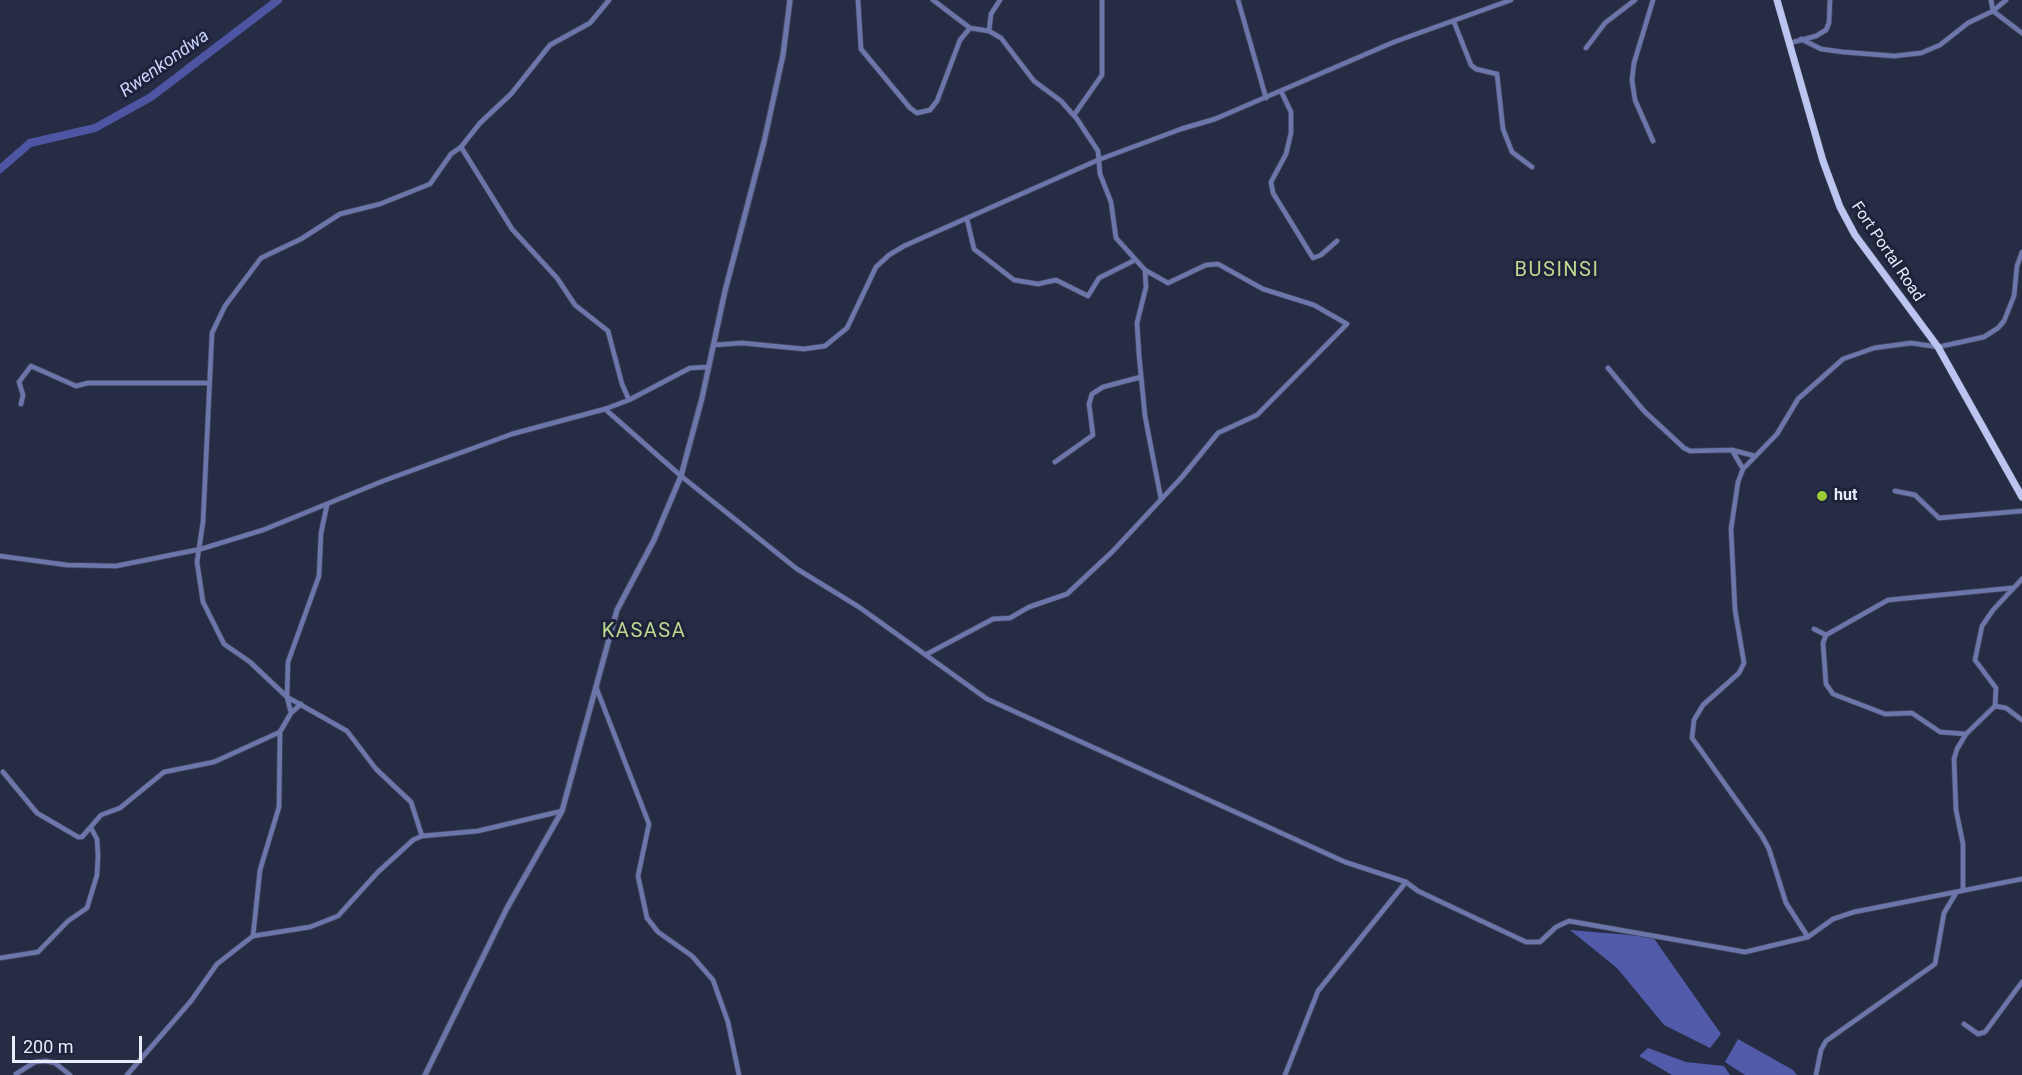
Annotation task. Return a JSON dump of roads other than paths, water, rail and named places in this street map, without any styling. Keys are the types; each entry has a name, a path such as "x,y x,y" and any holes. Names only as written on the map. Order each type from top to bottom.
{"main road":[{"name":"Fort Portal Road","path":"1777,0 1823,161 1840,207 1856,235 1938,347 2022,497"}],"street":[{"path":"422,836 411,802 380,774 347,731 287,697 219,637 202,602 197,562 201,549 210,345 216,323 257,262 348,211 380,204 425,188 435,179 451,154 461,147 480,123 516,89 550,45 590,23 609,0"},
{"path":"425,1075 507,909 562,812 617,610 654,540 681,476 783,55 790,0"},
{"path":"858,0 861,49 910,108 917,113 930,110 937,101 960,40 970,28"},
{"path":"927,654 993,619 1010,618 1029,607 1067,594 1112,552 1218,433 1240,425 1260,412 1347,324 1314,305 1263,288 1218,264 1206,265 1168,283 1145,270 1116,238 1111,202 1097,148 1074,114 1034,81 1004,41 989,31 970,28 933,0"},
{"path":"989,31 991,14 1000,0"},
{"path":"1074,114 1102,75 1102,0"},
{"path":"1238,0 1266,98"},
{"path":"714,345 742,343 804,350 825,346 847,328 876,267 889,255 956,222 967,219 983,209 1098,159 1215,119 1394,42 1511,0"},
{"path":"1586,48 1605,23 1635,0"},
{"path":"1653,0 1634,63 1632,80 1635,100 1653,141"},
{"path":"1790,43 1821,34 1826,30 1829,23 1830,0"},
{"path":"1991,0 1993,11 2022,33"},
{"path":"1801,39 1821,49 1864,54 1894,56 1921,52 1940,45 1968,23 1993,11 2006,0"},
{"path":"1454,22 1471,65 1476,69 1497,74 1503,129 1512,152 1532,167"},
{"path":"1281,91 1291,112 1291,133 1286,154 1271,182 1273,193 1313,258 1321,255 1337,241"},
{"path":"461,147 512,229 557,278 575,305 608,331 622,384 629,400"},
{"path":"967,219 974,249 1014,280 1038,284 1056,280 1088,296 1099,278 1135,260"},
{"path":"1808,937 1786,903 1769,849 1762,836 1692,738 1694,720 1703,705 1738,673 1744,663 1735,610 1731,529 1743,469 1778,434 1798,399 1843,359 1874,348 1901,344 1938,347 1984,337 2004,321 2013,296 2017,266 2022,252"},
{"path":"1145,270 1145,291 1137,322 1145,416 1161,499"},
{"path":"21,404 23,395 19,382 31,366 73,385 209,383"},
{"path":"0,556 67,565 116,566 201,549 263,530 383,481 512,434 605,409 629,400 681,371 697,366 709,367"},
{"path":"1608,368 1644,411 1684,448 1732,450 1755,456"},
{"path":"1055,462 1093,435 1089,404 1092,394 1103,387 1141,377"},
{"path":"605,409 681,476 802,573 838,593 927,654 955,678 1022,717 1232,808 1345,862 1406,882 1428,896 1534,944 1562,922 1569,921 1737,952 1753,951 1808,937 1833,919 1854,912 1956,894"},
{"path":"1732,450 1743,469"},
{"path":"1895,491 1915,495 1939,518 2022,511"},
{"path":"291,713 287,697 288,662 318,576 321,533 327,505"},
{"path":"1963,889 1963,844 1956,810 1953,770 1960,743 1966,734 1995,706 1996,688 1975,660 1975,654 1982,626 2022,579"},
{"path":"1966,734 1934,730 1912,713 1885,714 1833,694 1826,684 1823,644 1826,635 1888,600 2012,588"},
{"path":"1814,629 1826,635"},
{"path":"596,687 649,825 638,876 647,918 658,932 692,956 713,980 728,1022 739,1075"},
{"path":"252,936 260,870 279,807 280,732 291,713 301,704"},
{"path":"1995,706 2006,708 2022,720"},
{"path":"3,772 36,813 78,837 91,828 101,815 120,808 164,772 214,762 280,732"},
{"path":"1955,734 1960,743"},
{"path":"127,1075 191,1001 217,964 252,936 310,927 338,916 407,843 422,836 478,831 562,812"},
{"path":"0,958 38,952 68,921 90,904 98,855 97,839 91,828"},
{"path":"1816,1075 1821,1050 1826,1041 1934,965 1944,913 1956,894 1963,889 2022,879"},
{"path":"1285,1075 1318,992 1406,882"},
{"path":"1964,1024 1976,1033 1984,1033 2022,982"},
{"path":"16,1074 35,1062 46,1061 56,1063 70,1075"}],"waterway":[{"name":"Rwenkondwa","path":"0,169 30,143 95,128 151,97 278,0"}],"place":[{"name":"hut","path":"1822,496"}],"district":[{"name":"BUSINSI","path":"1557,271"},
{"name":"KASASA","path":"644,632"}]}
